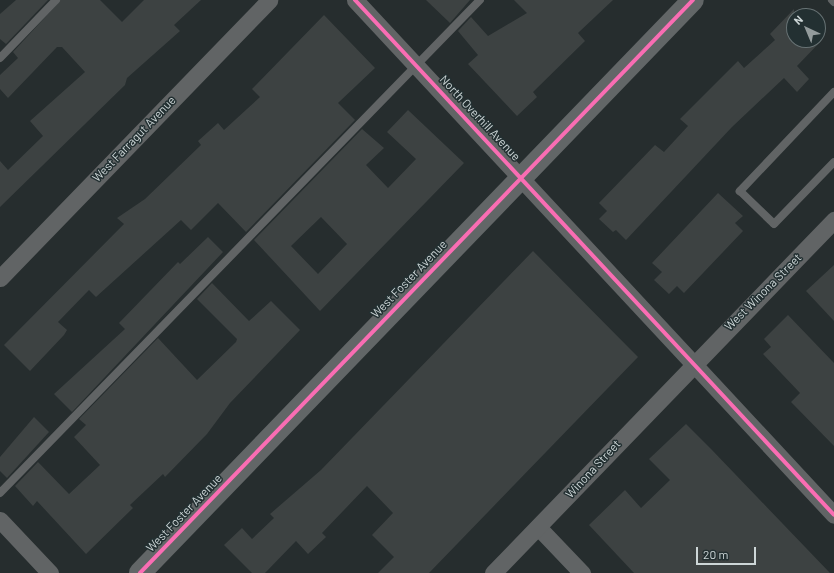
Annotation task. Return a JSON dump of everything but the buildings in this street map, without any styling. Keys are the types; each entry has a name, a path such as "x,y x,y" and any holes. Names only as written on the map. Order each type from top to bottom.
{"street":[{"name":"West Farragut Avenue","path":"0,278 269,0"},
{"name":"North Overhill Avenue","path":"355,0 521,178 691,365 834,515"},
{"name":"West Foster Avenue","path":"140,573 693,0"},
{"name":"West Winona Street","path":"691,365 834,220"},
{"name":"Winona Street","path":"493,573 691,365"},
{"path":"0,520 50,573"},
{"path":"538,527 582,573"}],"lane":[{"path":"0,58 56,0"},
{"path":"0,492 480,0"},
{"path":"834,92 740,191 774,224 834,162"}],"cycle path":[{"path":"355,0 834,515"},
{"path":"140,573 693,0"}]}
